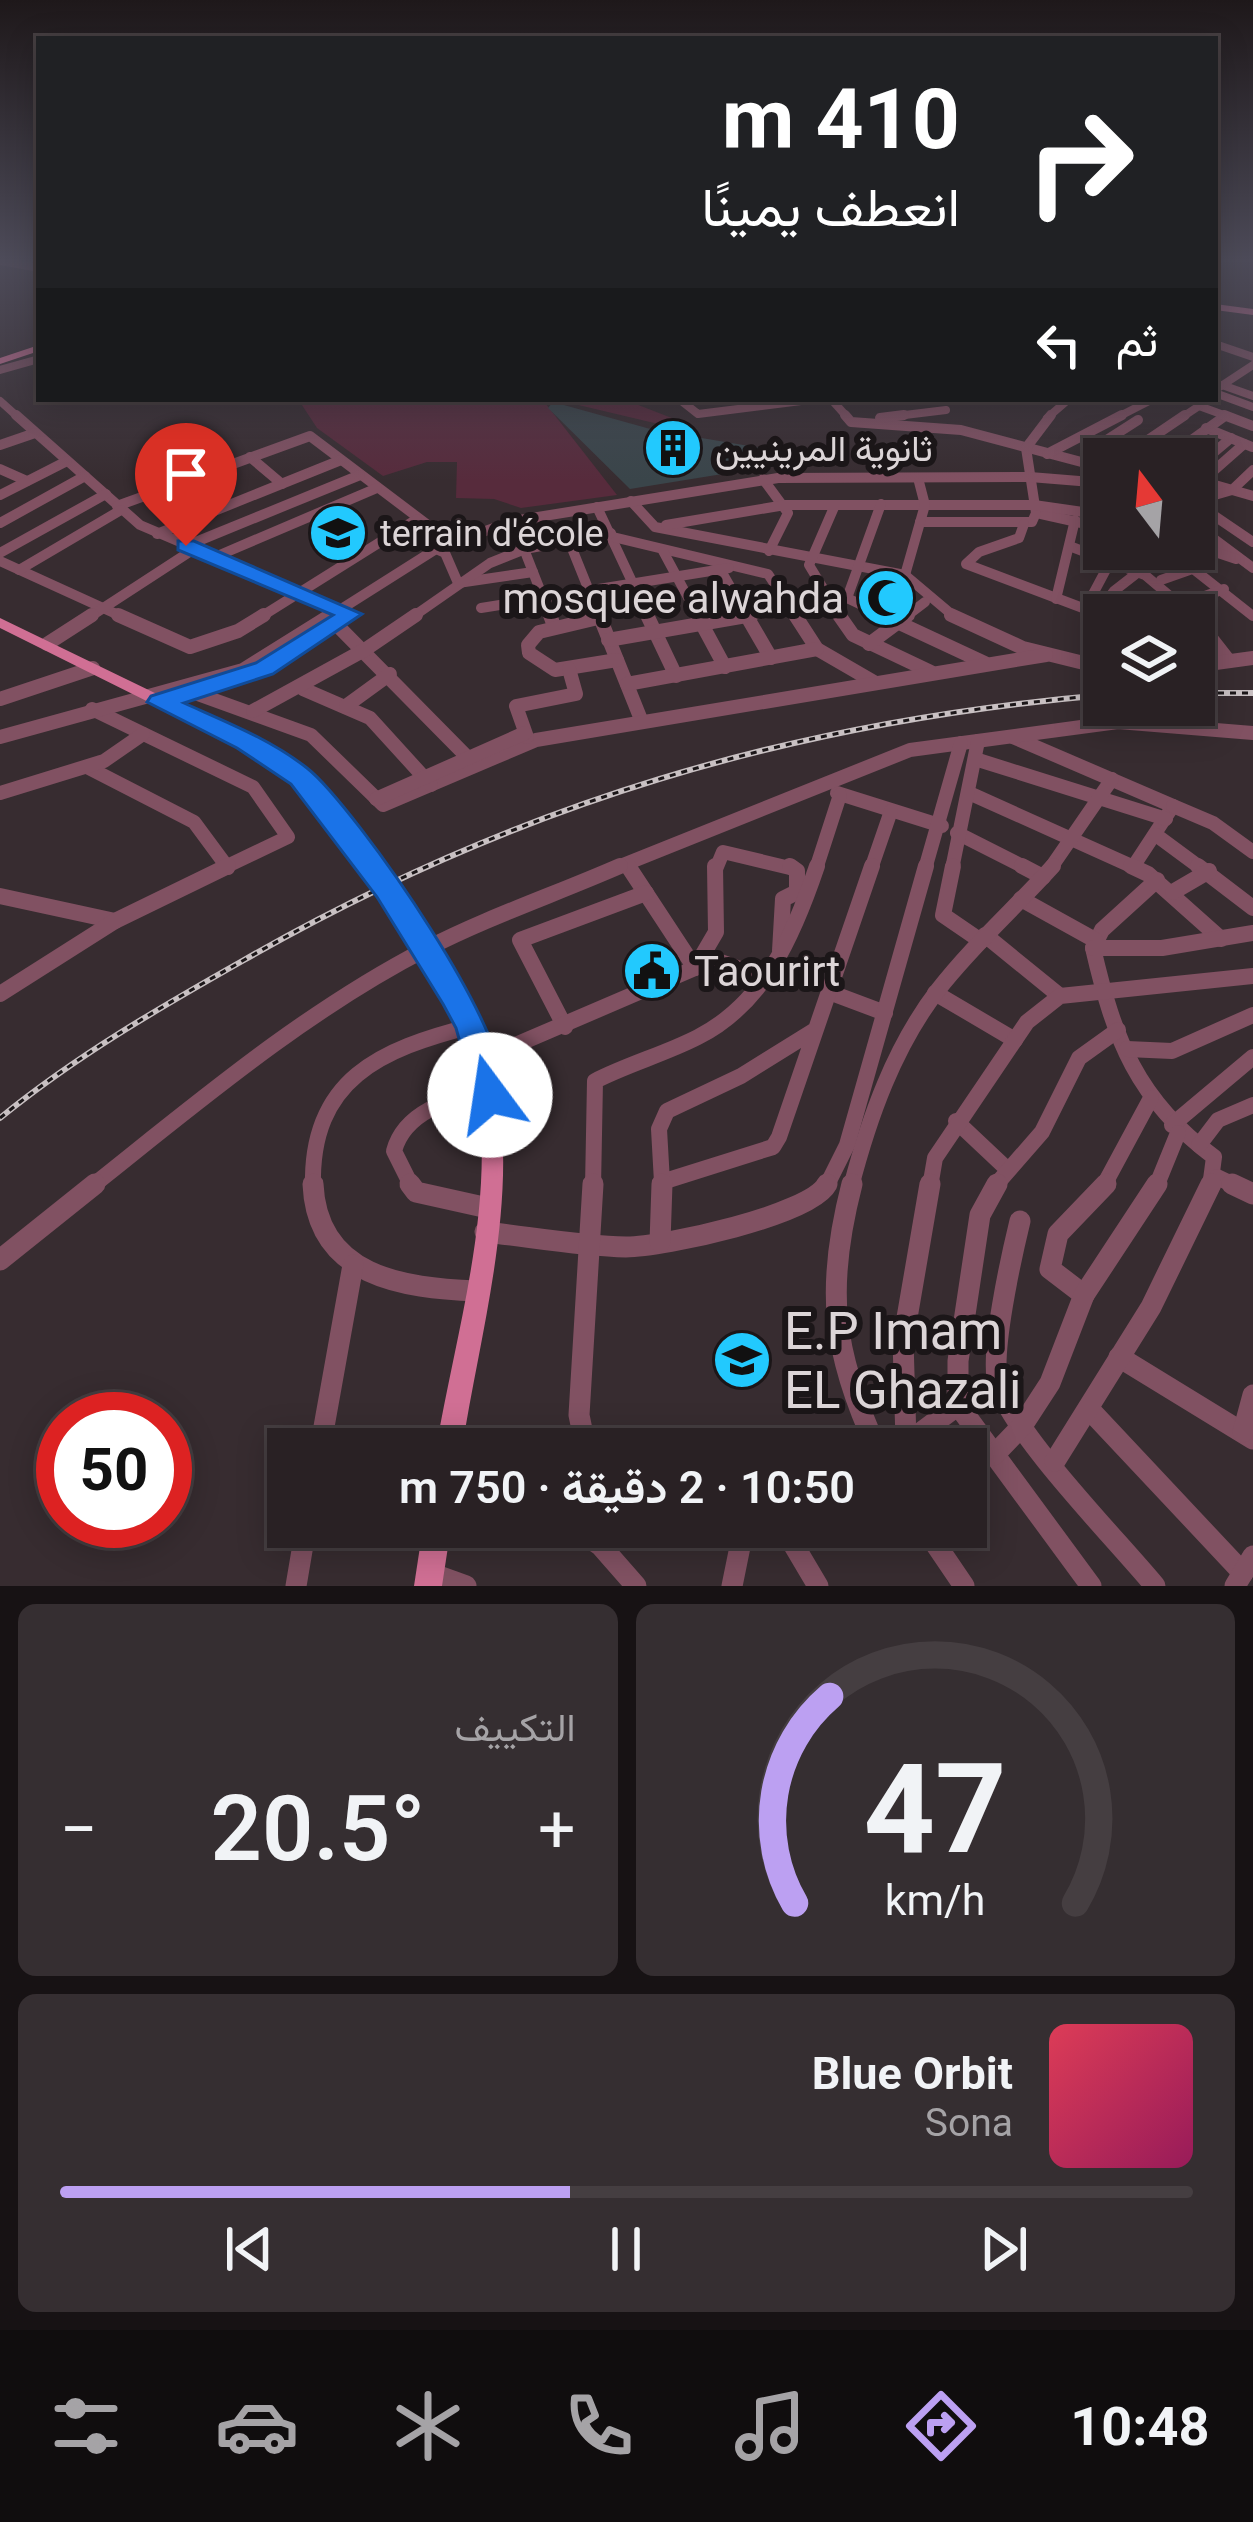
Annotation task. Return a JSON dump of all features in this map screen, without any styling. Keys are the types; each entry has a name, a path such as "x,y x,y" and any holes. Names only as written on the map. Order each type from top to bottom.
{"main road":[{"path":"0,361 36,349"},
{"path":"0,622 246,741 294,771 382,882 472,1026 489,1089 486,1220 453,1428"},
{"path":"429,1580 434,1548"}],"street":[{"path":"1218,345 1253,361 1218,389"},
{"path":"0,370 36,359"},
{"path":"1218,389 1253,396"},
{"path":"1218,389 1253,407"},
{"path":"682,402 691,413 772,402"},
{"path":"724,402 730,410"},
{"path":"834,402 851,422 961,430 1083,463"},
{"path":"937,402 961,430"},
{"path":"920,522 1024,524 1034,520 1026,448 1044,421 1066,402"},
{"path":"1047,454 1148,402"},
{"path":"1149,438 1200,402 1253,426"},
{"path":"3,409 119,508 157,534 300,593 339,617 471,761"},
{"path":"851,422 946,410"},
{"path":"1193,438 1225,416"},
{"path":"1110,438 1138,420"},
{"path":"1207,428 1249,446 1215,472"},
{"path":"0,445 35,433"},
{"path":"19,570 119,508 310,436 417,519 445,548 458,583"},
{"path":"1215,452 1232,438"},
{"path":"250,457 282,484"},
{"path":"157,534 341,460"},
{"path":"0,495 67,461"},
{"path":"0,469 27,481"},
{"path":"1215,495 1232,490 1253,470"},
{"path":"47,644 190,547 360,475"},
{"path":"0,523 85,476"},
{"path":"0,737 265,669 445,548 513,521 763,479 1030,477 1083,481"},
{"path":"905,575 925,505 918,478"},
{"path":"763,479 788,516 769,551"},
{"path":"182,483 214,511"},
{"path":"1215,486 1253,496"},
{"path":"215,557 377,488"},
{"path":"106,494 0,557 19,570 190,647 228,637 417,519"},
{"path":"632,501 655,527 905,575 925,602 1046,655 1083,663"},
{"path":"847,598 881,504"},
{"path":"836,505 810,571 848,630 931,672"},
{"path":"655,527 745,508 785,506 925,505 1083,513"},
{"path":"597,507 676,676"},
{"path":"725,542 745,508"},
{"path":"1035,509 1083,522"},
{"path":"1215,516 1251,540"},
{"path":"1056,599 1075,520"},
{"path":"513,521 554,626"},
{"path":"1024,524 1019,538 979,553 966,564 1083,608"},
{"path":"253,711 303,689 367,650 458,583 525,550 612,535 768,574 817,650 874,682"},
{"path":"1215,539 1250,565"},
{"path":"569,541 642,722"},
{"path":"1072,547 1083,549"},
{"path":"663,551 725,667"},
{"path":"1215,552 1250,565"},
{"path":"482,608 740,566"},
{"path":"720,569 771,658"},
{"path":"1116,594 1141,570"},
{"path":"1144,570 1176,594"},
{"path":"1161,580 1189,570"},
{"path":"1201,570 1253,616"},
{"path":"458,583 533,572"},
{"path":"1212,594 1224,590"},
{"path":"608,640 847,598 985,663"},
{"path":"869,644 925,602"},
{"path":"598,618 554,626 532,638 529,653 543,667 569,669 617,660"},
{"path":"1215,642 1227,658"},
{"path":"627,684 817,650"},
{"path":"189,691 253,711 319,740 376,799 527,737 1046,655"},
{"path":"1215,657 1253,658"},
{"path":"1215,661 1227,658"},
{"path":"1,697 94,668"},
{"path":"527,737 516,706 576,694 569,669"},
{"path":"346,706 390,674"},
{"path":"303,689 370,718 428,781"},
{"path":"0,747 97,712 253,787 288,833 285,840 115,921 0,994"},
{"path":"0,1260 273,1043 427,949 825,781 889,755 1136,721 1253,733"},
{"path":"0,793 87,766 143,734"},
{"path":"1012,736 1112,779 1170,813"},
{"path":"970,742 975,759 969,793 950,830 943,914 1060,996"},
{"path":"489,1089 427,1109 400,1130 395,1164 416,1192 486,1220 592,1245 660,1242 782,1214 820,1196 836,1175 847,1145 885,1012 950,830 970,742"},
{"path":"975,759 1103,799 1213,823 1253,852"},
{"path":"87,766 194,822 228,868"},
{"path":"869,1428 836,1337 836,1275 848,1203 878,1102 907,1034 935,993 1077,842 1112,779"},
{"path":"825,781 840,795 950,830 1043,878"},
{"path":"969,793 1157,880 1221,939"},
{"path":"582,1428 595,1081 704,1034 748,1003 792,935 840,795"},
{"path":"662,1182 773,1147 891,811"},
{"path":"1133,867 1170,813"},
{"path":"1156,835 1253,908"},
{"path":"701,963 721,913 715,863 728,851 785,863 797,871 796,892 783,899 779,956"},
{"path":"627,865 701,963"},
{"path":"1173,892 1209,872"},
{"path":"1094,944 1157,880"},
{"path":"520,940 646,893"},
{"path":"0,896 115,921"},
{"path":"1021,899 1094,944 1162,948 1253,933"},
{"path":"506,916 565,1027"},
{"path":"1055,1461 1174,1267 1217,1177 1217,1161 1175,1129 1151,1098 1101,987 1094,944"},
{"path":"483,1059 565,1027 701,963 765,978"},
{"path":"903,1428 903,1341 929,1174 956,1121 1015,1040 1040,1009 1060,996 1101,987 1253,976"},
{"path":"829,992 885,1012"},
{"path":"935,993 1015,1040"},
{"path":"1126,1049 1172,1051 1253,1015"},
{"path":"472,1026 385,1054 350,1080 323,1118 312,1169 317,1208 331,1240 353,1265 418,1288 477,1291"},
{"path":"660,1242 659,1129 667,1111 741,1076 815,1030"},
{"path":"1091,1586 958,1405 961,1333 980,1215 1007,1169 1042,1132 1079,1058 1118,1030"},
{"path":"994,1454 1022,1426 1065,1356 1084,1294 1155,1190 1175,1129 1253,1057"},
{"path":"1084,1294 1050,1269 1058,1234 1112,1177 1151,1098"},
{"path":"1199,1145 1218,1120 1253,1105"},
{"path":"956,1121 1007,1169"},
{"path":"1217,1177 1253,1194"},
{"path":"1020,1221 1006,1280 996,1372 1003,1400 1155,1586"},
{"path":"324,1428 353,1265"},
{"path":"1119,1357 1248,1436 1253,1395"},
{"path":"926,1428 958,1405"},
{"path":"1089,1409 1244,1572"},
{"path":"296,1586 302,1548"},
{"path":"603,1548 636,1586"},
{"path":"732,1586 740,1548"},
{"path":"795,1548 818,1586"},
{"path":"938,1548 964,1586"},
{"path":"429,1580 466,1586"}],"shaded area":[{"path":"300,402 544,402 617,495 521,508 494,499 456,498 457,462 427,462 383,476 317,428"},
{"path":"566,402 631,402 682,422 688,431"}],"building":[{"name":"ثانوية المرينيين","path":"553,402 654,430 785,452 772,466 630,489 548,408"},
{"path":"865,577 901,584 913,595 897,609 861,594"}],"railway":[{"path":"1215,693 1253,693"},
{"path":"0,1118 88,1053 244,960 346,905 554,815 659,779 766,750 876,726 1083,697"}],"place":[{"name":"ثانوية المرينيين","path":"673,448"},
{"name":"terrain d'école","path":"338,533"},
{"name":"mosquee alwahda","path":"886,598"},
{"name":"Taourirt","path":"652,971"},
{"name":"E.P Imam EL Ghazali","path":"742,1360"}],"route":[{"path":"186,546 350,614 265,669 160,702 246,741 301,777 387,889 455,994 472,1026 490,1095"}]}
